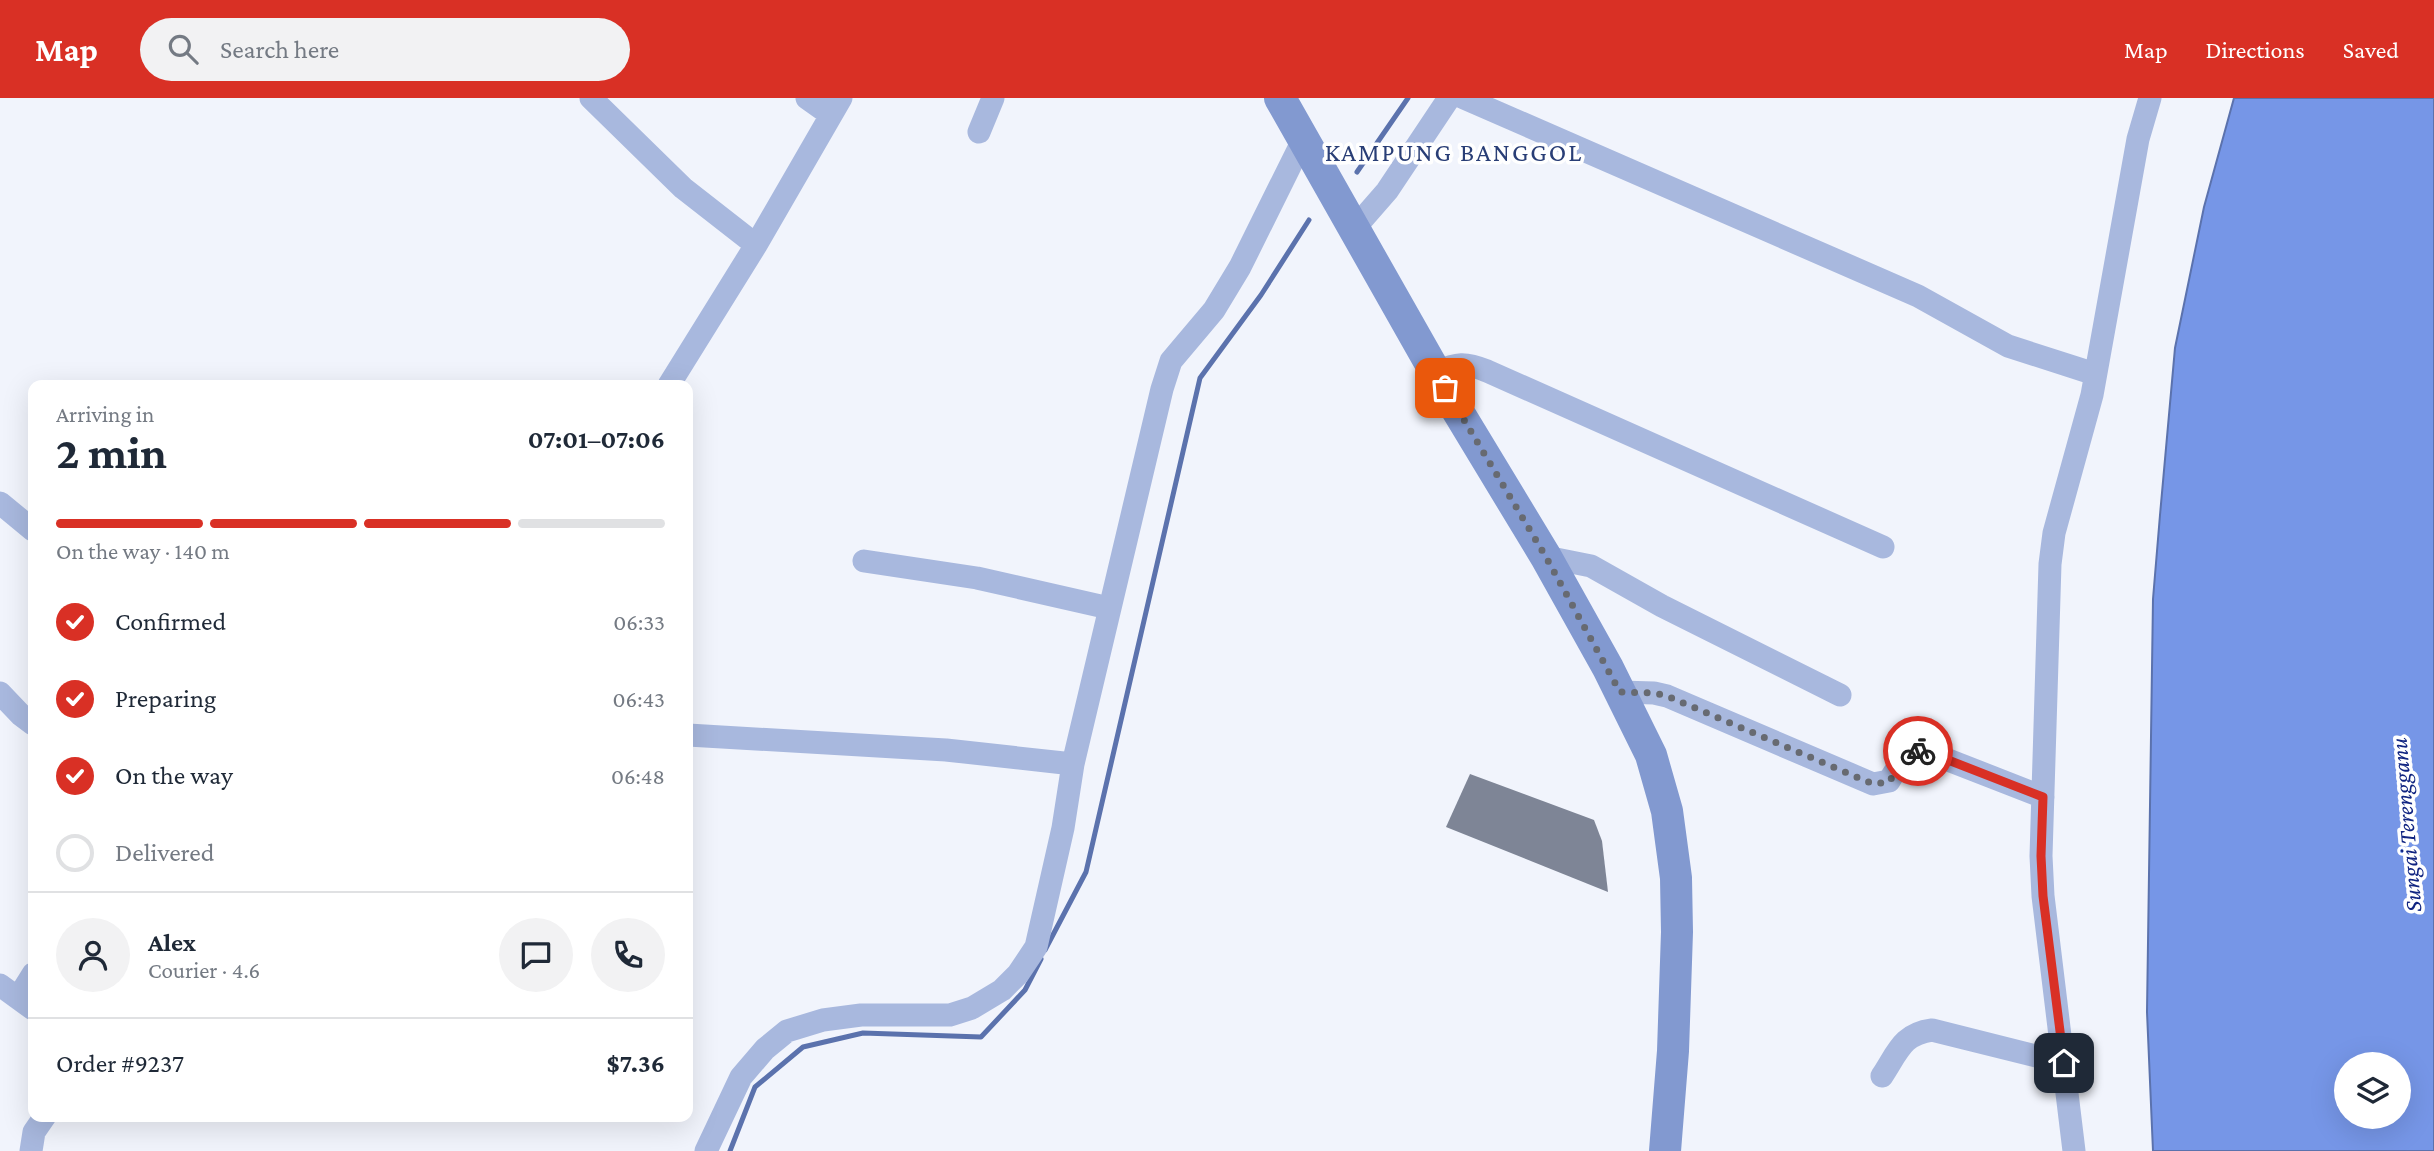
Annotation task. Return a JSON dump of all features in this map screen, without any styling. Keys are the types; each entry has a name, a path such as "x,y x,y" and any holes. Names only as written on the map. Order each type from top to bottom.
{"main road":[{"path":"1280,98 1353,230 1546,557 1620,692 1651,755 1672,839 1677,932 1673,1051 1665,1151"}],"street":[{"path":"591,98 683,188 756,245"},
{"path":"672,380 756,245 836,106 807,98"},
{"path":"979,132 993,98"},
{"path":"1353,230 1387,191 1449,98"},
{"path":"1464,98 1918,296 2008,346 2095,374"},
{"path":"2074,1151 2043,896 2041,856 2050,564 2054,533 2092,394 2138,139 2150,98"},
{"path":"706,1151 741,1077 765,1049 787,1031 823,1020 861,1015 950,1015 972,1008 1002,990 1018,974 1035,947 1063,828 1073,764 1162,388 1171,361 1214,310 1240,267 1303,140"},
{"path":"1436,372 1452,365 1470,364 1883,547"},
{"path":"0,503 28,526"},
{"path":"1546,557 1591,566 1662,606 1840,695"},
{"path":"864,561 977,578 1109,608"},
{"path":"1620,692 1667,696 1873,784 1889,782 1906,755 1914,751 1925,751 2043,797"},
{"path":"0,693 28,719"},
{"path":"693,734 946,750 1073,764"},
{"path":"17,998 28,982"},
{"path":"1882,1076 1908,1037 1920,1031 1932,1030 2064,1063"},
{"path":"31,1151 34,1132 41,1122"}],"water":[{"name":"Sungai Terengganu","path":"2234,98 2434,98 2434,1151 2153,1151 2147,1012 2153,599 2175,348 2204,207"}],"building":[{"path":"1470,774 1594,820 1602,841 1608,892 1446,827"}],"waterway":[{"path":"1357,172 1408,98"},
{"path":"1045,950 1086,872 1200,378 1261,295 1309,220"},
{"path":"730,1151 755,1087 803,1047 863,1033 981,1037 1025,990 1041,959"}],"way so far":[{"path":"1445,388 1546,557 1620,692 1667,696 1873,784 1889,782 1906,755 1918,751"}],"district":[{"name":"KAMPUNG BANGGOL","path":"1454,152"}],"route":[{"path":"1918,751 1925,751 2043,797 2043,896 2064,1063"}]}
